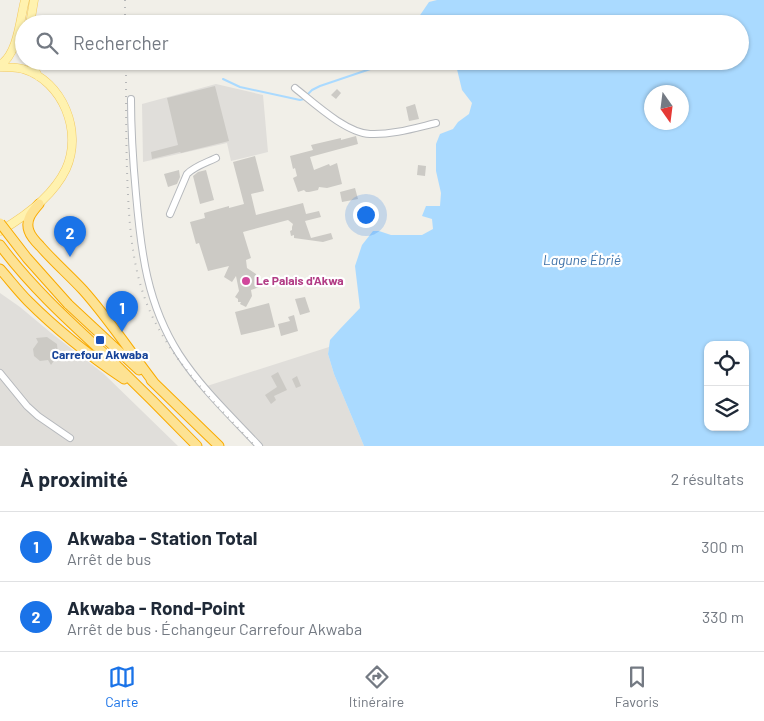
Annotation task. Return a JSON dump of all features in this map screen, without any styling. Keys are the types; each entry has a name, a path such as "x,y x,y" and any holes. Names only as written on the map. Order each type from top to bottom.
{"highway":[{"path":"39,204 31,214 28,223 31,235 50,258 82,290 155,384"},
{"path":"0,224 68,304 219,446"},
{"path":"0,245 60,313 145,393 197,446"},
{"path":"0,269 27,300 56,327 102,364 145,393"}],"main road":[{"path":"21,15 24,0"},
{"path":"32,15 34,0"},
{"path":"0,66 5,62 15,43"},
{"path":"0,66 15,69"},
{"path":"0,230 39,204 53,189 67,168 70,156 72,137 68,112 60,97 38,76 23,70"},
{"path":"35,70 38,76"}],"street":[{"path":"295,88 322,110 345,125 368,134 436,124"},
{"path":"130,99 130,135 138,223 152,298 179,354 196,378 259,446"},
{"path":"170,214 187,174 198,166 216,158"},
{"path":"0,373 27,406 70,438"}],"shaded area":[{"path":"216,84 263,95 268,152 231,161 227,143 143,162 142,104"},
{"path":"0,293 104,374 178,446 0,446"},
{"path":"329,347 328,354 334,374 364,446 263,446 207,386"}],"water":[{"name":"Lagune Ébrié","path":"437,0 764,0 764,446 364,446 334,374 328,354 330,340 360,308 355,266 362,245 373,231 391,235 422,235 433,229 432,219 422,216 426,206 440,206 441,193 436,171 436,144 440,134 453,129 458,122 469,114 472,103 462,90 457,70 749,70 749,15 420,15 429,2"}],"building":[{"path":"215,86 229,141 152,159 151,152 178,145 167,98"},
{"path":"337,89 341,93 336,99 331,95"},
{"path":"415,104 419,119 409,121 406,107"},
{"path":"356,136 358,144 310,157 314,170 337,163 342,184 327,188 319,187 318,190 309,192 304,190 298,192 293,178 297,176 290,156 313,150 311,145"},
{"path":"255,156 264,191 251,194 256,215 303,203 306,214 319,211 321,217 305,221 311,238 331,233 333,239 323,242 294,238 294,235 291,236 290,231 293,224 288,220 243,232 251,258 246,260 247,268 256,274 257,281 255,284 259,287 251,290 252,296 246,307 240,304 241,302 238,302 238,299 235,297 239,291 236,276 232,282 224,277 229,266 208,271 199,243 196,244 190,222 205,218 204,213 244,204 233,162"},
{"path":"418,165 426,166 425,176 417,175"},
{"path":"179,170 180,177 177,184 168,187 164,174"},
{"path":"206,170 214,200 200,204 193,176 198,172"},
{"path":"355,188 358,199 342,202 340,192"},
{"path":"305,297 310,312 300,315 295,299"},
{"path":"269,303 275,327 241,335 235,312"},
{"path":"294,315 298,331 281,336 278,324 290,321 288,317"},
{"path":"47,337 57,344 58,355 51,365 48,360 40,361 34,356 33,349 38,342 36,338"},
{"path":"278,372 287,390 274,396 276,400 271,404 265,395 277,387 271,376"},
{"path":"297,376 301,386 296,388 292,379"}],"waterway":[{"path":"307,95 320,86 367,70"},
{"path":"223,79 240,87 300,100 304,99"}],"railway":[{"path":"125,0 125,15"},
{"path":"126,70 130,229 136,267 147,304 165,340 188,372 255,446"}],"place":[{"name":"Akwaba - Rond-Point","path":"70,257"},
{"name":"Le Palais d'Akwa","path":"246,281"},
{"name":"Akwaba - Station Total","path":"122,332"},
{"name":"Carrefour Akwaba","path":"100,340"}]}
